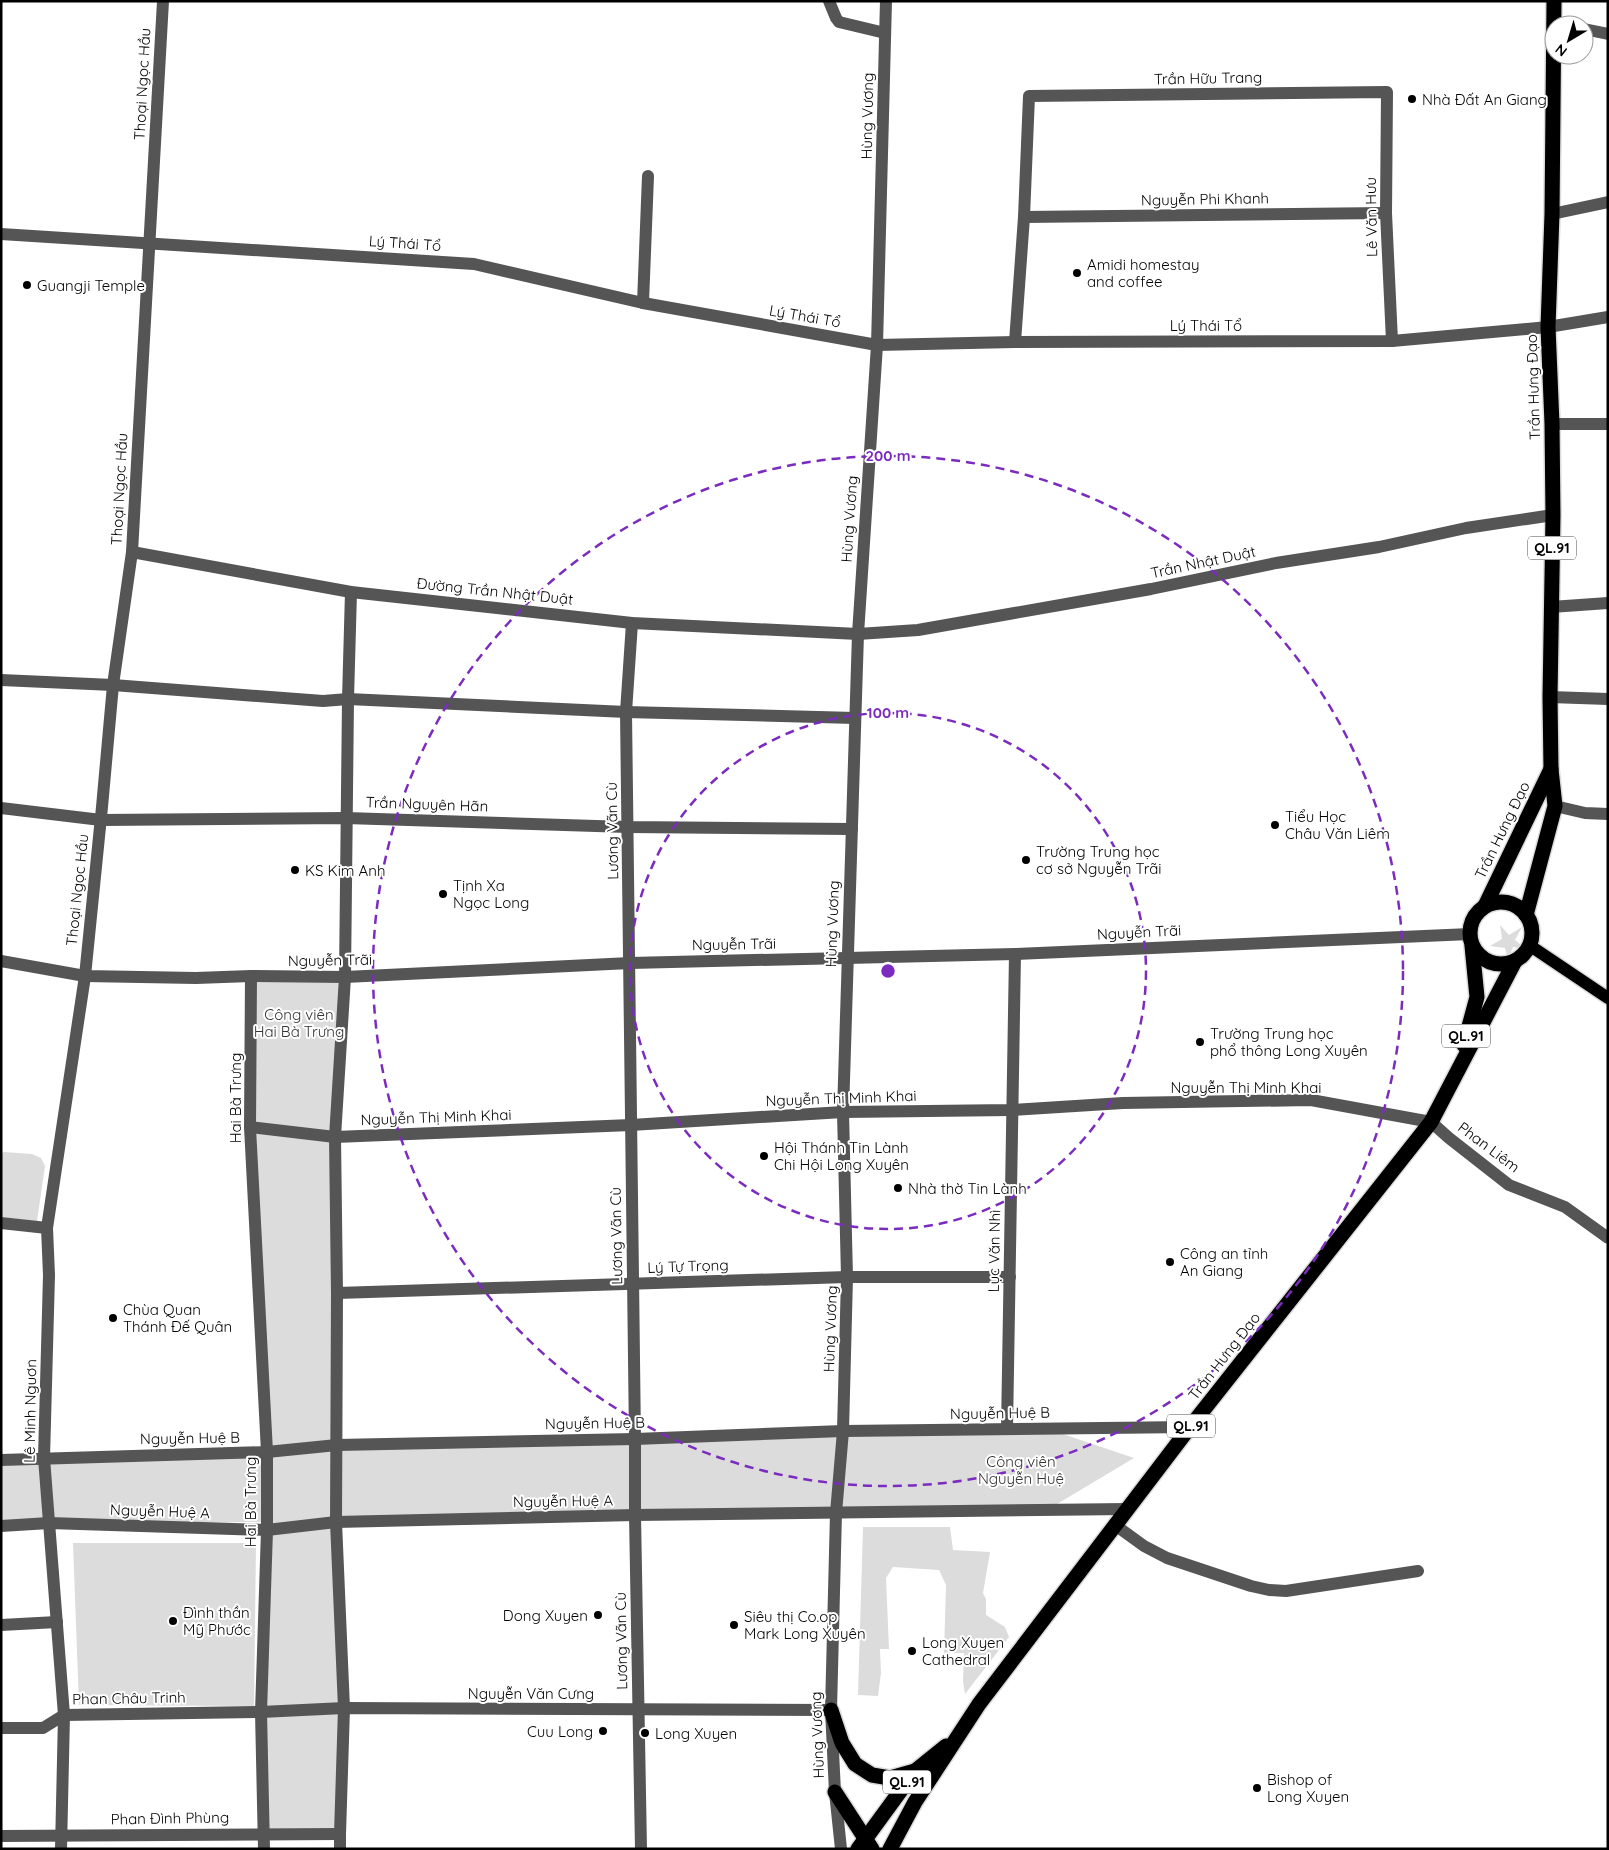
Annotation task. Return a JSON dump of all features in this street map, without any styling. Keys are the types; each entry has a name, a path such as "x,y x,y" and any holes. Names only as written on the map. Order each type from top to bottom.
{"highway":[{"name":"Trần Hưng Đạo","path":"1554,15 1556,2"},
{"name":"Trần Hưng Đạo","path":"1526,914 1555,806 1551,769 1550,697 1553,515 1548,327 1552,214 1553,65"},
{"name":"Trần Hưng Đạo","path":"1485,906 1551,769"},
{"path":"1495,902 1507,903 1517,907 1526,914 1531,924 1532,935 1530,945 1524,954 1515,961 1496,964 1478,954 1471,940 1471,923 1476,913 1485,906 1495,902"},
{"name":"Trần Hưng Đạo","path":"1431,1122 1461,1053 1477,997 1471,940"},
{"name":"Trần Hưng Đạo","path":"959,1736 979,1704 1126,1509 1431,1122 1515,961"},
{"path":"831,1710 842,1743 855,1764 872,1775 890,1778 915,1772"},
{"name":"QL.91","path":"866,1845 915,1772 959,1736"},
{"name":"QL.91","path":"890,1849 915,1802 959,1736"},
{"path":"835,1792 866,1845"}],"main road":[{"path":"1530,945 1608,998"}],"street":[{"name":"Thoại Ngọc Hầu","path":"85,976 113,685 132,552 163,1"},
{"path":"829,1 839,22 885,33"},
{"name":"Hùng Vương","path":"841,1849 835,1792 831,1710 836,1513 843,1431 847,1277 843,1112 858,634 876,345 886,1"},
{"path":"1594,31 1608,34"},
{"name":"Trần Hữu Trang","path":"1024,217 1029,96 1387,92"},
{"name":"Lê Văn Hưu","path":"1387,92 1386,214 1392,341"},
{"path":"644,303 648,176"},
{"path":"1552,214 1608,202"},
{"name":"Nguyễn Phi Khanh","path":"1024,217 1386,214"},
{"path":"1015,342 1024,217"},
{"name":"Lý Thái Tổ","path":"1,234 474,264 644,303 876,345 1015,342 1392,341 1548,327 1608,317"},
{"path":"1552,424 1608,424"},
{"name":"Trần Nhật Duật","path":"858,634 918,630 1151,589 1276,563 1379,547 1466,528 1553,515"},
{"name":"Đường Trần Nhật Duật","path":"132,552 352,592 632,623 858,634"},
{"path":"340,1849 344,1708 336,1522 337,1292 335,1137 345,978 348,699 352,592"},
{"path":"1552,607 1608,603"},
{"name":"Lương Vãn Cù","path":"632,623 626,712 635,1515 641,1849"},
{"path":"1,680 113,685 324,701 348,699 626,712 855,718"},
{"path":"1550,697 1608,699"},
{"path":"1555,806 1585,813 1608,814"},
{"name":"Trần Nguyên Hãn","path":"1,808 101,820 346,818 628,826 852,829"},
{"name":"Nguyễn Trãi","path":"1,961 85,976 345,978 630,963 1014,954 1471,940"},
{"name":"Lục Văn Nhì","path":"1007,1429 1014,954"},
{"name":"Lê Minh Nguơn","path":"61,1849 64,1715 44,1458 49,1275 47,1228 85,976"},
{"name":"Hai Bà Trưng","path":"251,976 250,1127 267,1452 267,1530 261,1712 264,1849"},
{"name":"Nguyễn Thị Minh Khai","path":"250,1127 335,1137 631,1125 843,1112 1012,1110 1123,1103 1311,1100 1431,1122"},
{"name":"Phan Liêm","path":"1431,1122 1509,1185 1565,1207 1608,1238"},
{"path":"1,1223 47,1228"},
{"name":"Lý Tự Trọng","path":"337,1292 847,1277 1010,1277"},
{"name":"Nguyễn Huệ B","path":"1,1460 267,1452 337,1445 635,1439 843,1431 1190,1427"},
{"name":"Nguyễn Huệ A","path":"1,1526 48,1523 267,1530 336,1522 635,1515 1126,1509"},
{"path":"1115,1525 1144,1546 1167,1558 1251,1586 1269,1590 1286,1591 1418,1571"},
{"path":"1,1625 56,1622"},
{"name":"Nguyễn Văn Cưng","path":"261,1712 344,1708 831,1710"},
{"name":"Phan Châu Trinh","path":"1,1728 43,1728 64,1715 261,1712"},
{"name":"Phan Đình Phùng","path":"1,1836 340,1834"}],"green space":[{"path":"1500,925 1509,935 1522,927 1515,940 1526,949 1513,947 1508,960 1505,948 1490,946 1502,939"},
{"path":"251,976 345,977 337,1293 338,1449 1048,1429 1134,1458 1047,1510 338,1521 340,1834 264,1833 267,1522 1,1525 1,1461 267,1451"},
{"path":"4,1152 32,1154 41,1158 45,1166 37,1221 1,1217 1,1154"},
{"path":"863,1527 950,1527 953,1550 990,1552 983,1593 986,1599 986,1615 1005,1627 1009,1637 965,1694 963,1681 964,1653 944,1653 946,1585 939,1570 893,1567 886,1578 889,1649 880,1649 881,1673 878,1696 858,1695"},
{"path":"73,1543 256,1543 254,1706 79,1705"}],"place":[{"name":"Nhà Đất An Giang","path":"1412,99"},
{"name":"Amidi homestay and coffee","path":"1077,273"},
{"name":"Guangji Temple","path":"27,285"},
{"name":"Tiểu Học Châu Văn Liêm","path":"1275,825"},
{"name":"Trường Trung học cơ sở Nguyễn Trãi","path":"1026,860"},
{"name":"KS Kim Anh","path":"295,870"},
{"name":"Tịnh Xa Ngọc Long","path":"443,894"},
{"name":"Trường Trung học phổ thông Long Xuyên","path":"1200,1042"},
{"name":"Hội Thánh Tin Lành Chi Hội Long Xuyên","path":"764,1156"},
{"name":"Nhà thờ Tin Lành","path":"898,1188"},
{"name":"Công an tỉnh An Giang","path":"1170,1262"},
{"name":"Chùa Quan Thánh Đế Quân","path":"113,1318"},
{"name":"Dong Xuyen","path":"598,1615"},
{"name":"Đình thần Mỹ Phước","path":"173,1621"},
{"name":"Siêu thị Co.op Mark Long Xuyên","path":"734,1625"},
{"name":"Long Xuyen Cathedral","path":"912,1651"},
{"name":"Cuu Long","path":"603,1731"},
{"name":"Long Xuyen","path":"645,1733"},
{"name":"Bishop of Long Xuyen","path":"1257,1788"}],"park label":[{"name":"Công viên Hai Bà Trưng","path":"299,1022"},
{"name":"Công viên Nguyễn Huệ","path":"1021,1470"}]}
